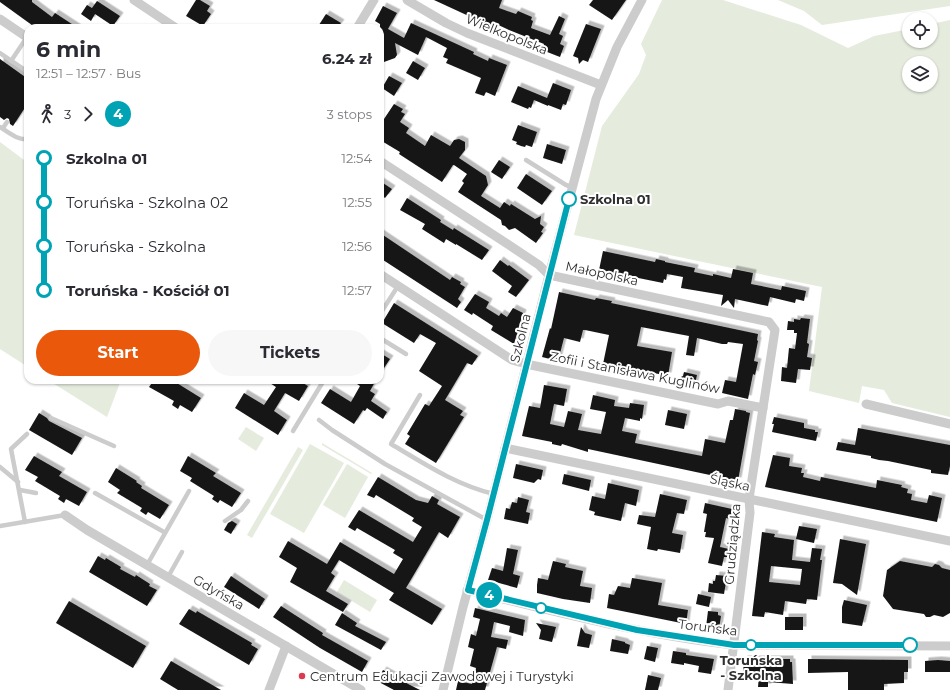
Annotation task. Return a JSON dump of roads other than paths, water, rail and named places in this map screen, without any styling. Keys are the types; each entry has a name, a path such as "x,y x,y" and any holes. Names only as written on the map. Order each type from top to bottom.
{"street":[{"path":"134,0 170,24"},
{"path":"359,24 374,0"},
{"name":"Wielkopolska","path":"407,0 446,23 467,33 601,85"},
{"name":"Szkolna","path":"443,690 506,448 549,274 601,85 617,47 642,0"},
{"path":"0,19 24,35"},
{"name":"Małopolska","path":"384,163 539,265 549,274 769,322 775,330"},
{"name":"Zofii i Stanisława Kuglinów","path":"384,277 512,360 718,404 728,401 763,408"},
{"name":"Grudziądzka","path":"728,690 750,513 749,499 775,330"},
{"path":"866,404 950,424"},
{"name":"Śląska","path":"506,448 950,541"},
{"name":"Gdyńska","path":"65,515 147,565 361,690"},
{"name":"Toruńska","path":"468,590 637,630 734,645 950,646"},
{"path":"269,690 286,646"}],"lane":[{"path":"13,64 24,43"},
{"path":"0,53 13,64 24,70"},
{"path":"7,122 1,128 17,138 24,140"},
{"path":"526,160 566,185 572,187"},
{"path":"384,308 398,286"},
{"path":"384,340 406,354"},
{"path":"293,431 322,384"},
{"path":"420,396 391,444 446,476 472,488 494,494"},
{"path":"51,418 114,446"},
{"path":"319,420 385,464 487,520"},
{"path":"26,522 11,449 27,434"},
{"path":"0,466 18,482"},
{"path":"20,490 36,493"},
{"path":"147,565 164,532 189,492"},
{"path":"95,493 164,532"},
{"path":"225,521 241,510 248,501"},
{"path":"0,526 65,515"},
{"path":"168,577 182,552"}],"place":[{"name":"Szkolna 01","path":"569,199"},
{"name":"Toruńska - Szkolna","path":"751,645"},
{"name":"Centrum Edukacji Zawodowej i Turystyki","path":"302,676"}]}
